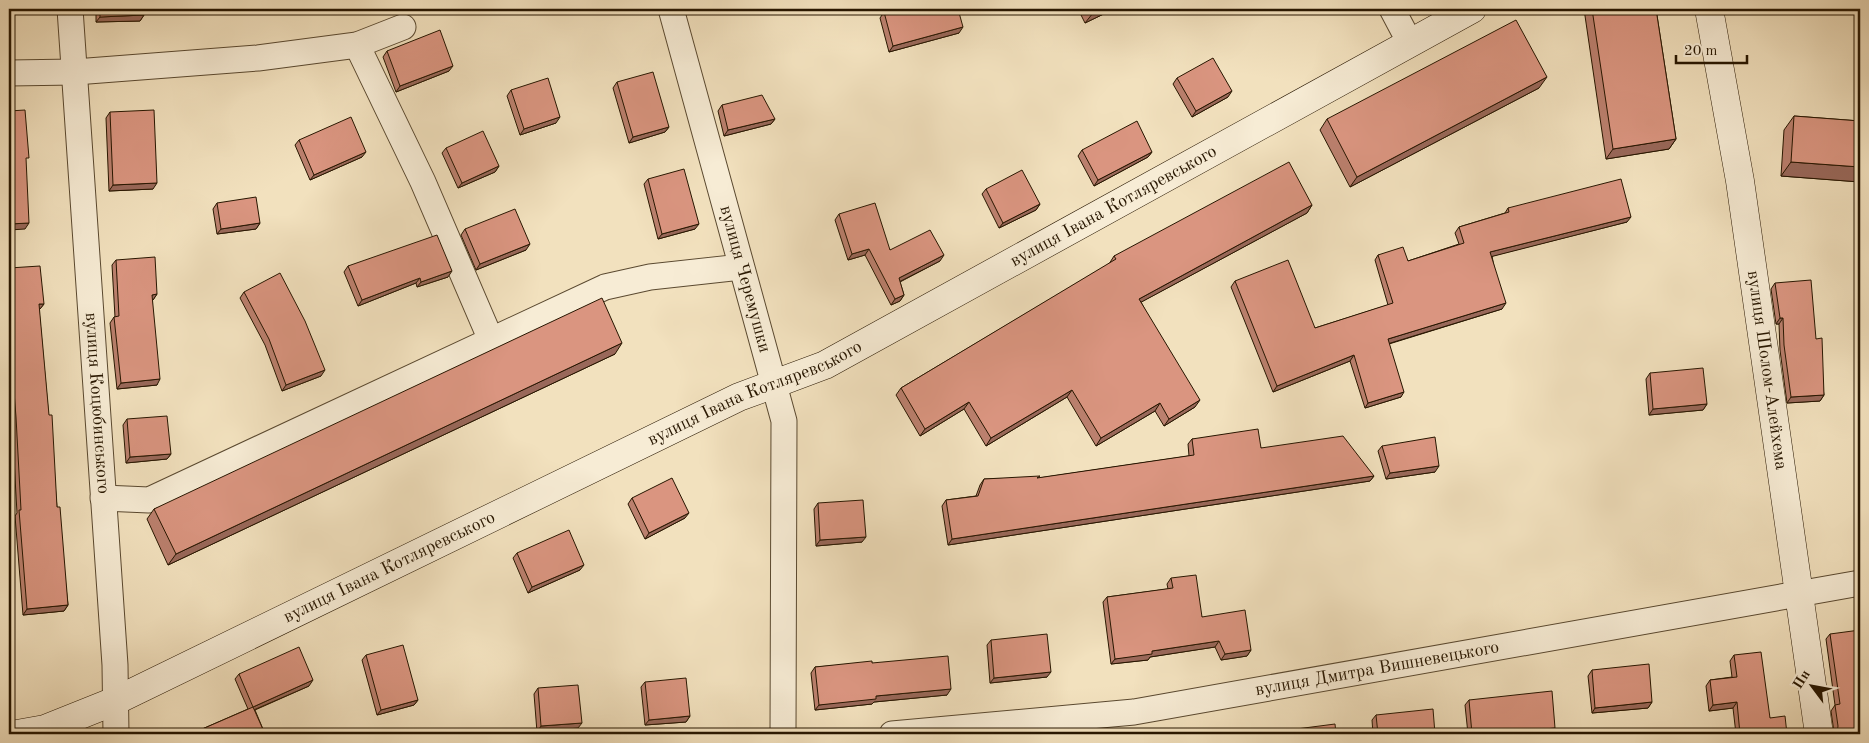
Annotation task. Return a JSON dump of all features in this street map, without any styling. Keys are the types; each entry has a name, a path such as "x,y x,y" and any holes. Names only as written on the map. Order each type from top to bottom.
{"street":[{"name":"вулиця Коцюбинського","path":"70,9 115,665 116,734"},
{"name":"вулиця Черемушки","path":"672,9 784,421 783,734"},
{"path":"1392,9 1410,43"},
{"name":"вулиця Івана Котляревського","path":"17,734 45,728 115,701 738,397 825,365 1472,9"},
{"name":"вулиця Шолом-Алейхема","path":"1709,9 1740,181 1819,734"},
{"path":"9,74 75,72 258,58 357,45 403,27"},
{"path":"357,45 424,182 491,340"},
{"path":"103,498 149,500 605,287 650,277 741,267"},
{"name":"вулиця Дмитра Вишневецького","path":"892,734 1134,712 1860,583"}],"building":[{"path":"100,9 143,9 144,15 100,17"},
{"path":"896,9 958,9 963,27 893,46 884,12"},
{"path":"1091,9 1101,9 1093,13"},
{"path":"1592,9 1656,9 1676,139 1613,149"},
{"path":"1516,20 1547,77 1357,177 1327,119"},
{"path":"440,30 453,66 400,86 387,51"},
{"path":"1213,58 1232,91 1196,111 1177,78"},
{"path":"653,72 669,127 633,137 617,82"},
{"path":"548,78 560,117 524,129 511,90"},
{"path":"762,95 775,119 728,130 722,105"},
{"path":"25,110 29,158 26,158 29,223 9,224 9,111"},
{"path":"154,110 157,183 113,185 110,112"},
{"path":"1794,116 1860,121 1860,167 1791,162"},
{"path":"351,117 366,152 314,175 299,140"},
{"path":"1137,121 1152,152 1098,180 1082,150"},
{"path":"483,131 499,166 462,183 446,148"},
{"path":"1289,162 1312,205 1139,299 1200,400 1169,419 1160,403 1101,438 1072,390 991,438 969,402 925,429 901,388 1116,259 1114,256"},
{"path":"684,169 699,224 662,234 648,179"},
{"path":"1022,170 1040,204 1003,223 986,189"},
{"path":"1621,179 1631,217 1490,252 1506,303 1388,339 1404,392 1368,403 1354,355 1277,386 1235,281 1288,260 1315,328 1393,303 1378,255 1403,247 1408,261 1464,243 1459,227 1509,212 1508,208"},
{"path":"256,197 260,223 221,229 217,203"},
{"path":"875,203 890,250 930,230 944,255 899,278 904,295 895,299 869,249 852,254 839,214"},
{"path":"515,209 530,244 480,264 465,229"},
{"path":"437,235 452,271 421,282 420,278 362,300 348,266"},
{"path":"155,257 157,294 152,295 160,379 121,383 114,317 119,316 116,260"},
{"path":"40,266 44,304 39,304 49,415 52,415 57,507 60,507 68,605 27,609 19,510 21,510 16,417 9,329 9,268"},
{"path":"280,273 305,321 325,370 286,385 269,339 244,292"},
{"path":"1811,280 1816,339 1822,338 1824,395 1791,397 1784,345 1783,318 1780,318 1775,283"},
{"path":"602,298 622,343 176,554 154,509"},
{"path":"1703,368 1707,404 1653,409 1650,373"},
{"path":"167,416 171,454 130,457 127,419"},
{"path":"1258,429 1261,448 1343,436 1374,476 952,539 946,500 978,496 984,479 1040,476 1037,478 1194,455 1192,439"},
{"path":"1435,437 1439,466 1390,473 1382,446"},
{"path":"672,478 689,513 649,533 632,498"},
{"path":"863,500 866,537 820,540 818,503"},
{"path":"569,530 584,565 532,587 517,553"},
{"path":"1196,575 1202,617 1245,610 1251,650 1225,654 1219,641 1152,651 1152,654 1115,659 1107,597 1173,588 1171,578"},
{"path":"1860,630 1860,734 1837,734 1838,726 1835,705 1840,704 1830,634"},
{"path":"1047,634 1051,672 994,678 991,640"},
{"path":"403,645 418,700 381,710 366,655"},
{"path":"299,647 313,680 253,707 239,674"},
{"path":"1761,652 1770,718 1785,716 1787,734 1740,734 1737,702 1713,705 1710,680 1737,677 1734,655"},
{"path":"948,656 951,689 876,696 876,699 819,705 815,667"},
{"path":"1649,664 1652,702 1595,708 1592,670"},
{"path":"686,678 690,716 649,720 645,682"},
{"path":"578,685 582,723 541,726 538,688"},
{"path":"1552,691 1555,728 1493,734 1472,734 1469,700"},
{"path":"253,707 265,734 193,733"},
{"path":"1433,709 1435,734 1378,734 1376,715"},
{"path":"1335,724 1336,734 1282,734 1281,731"}]}
